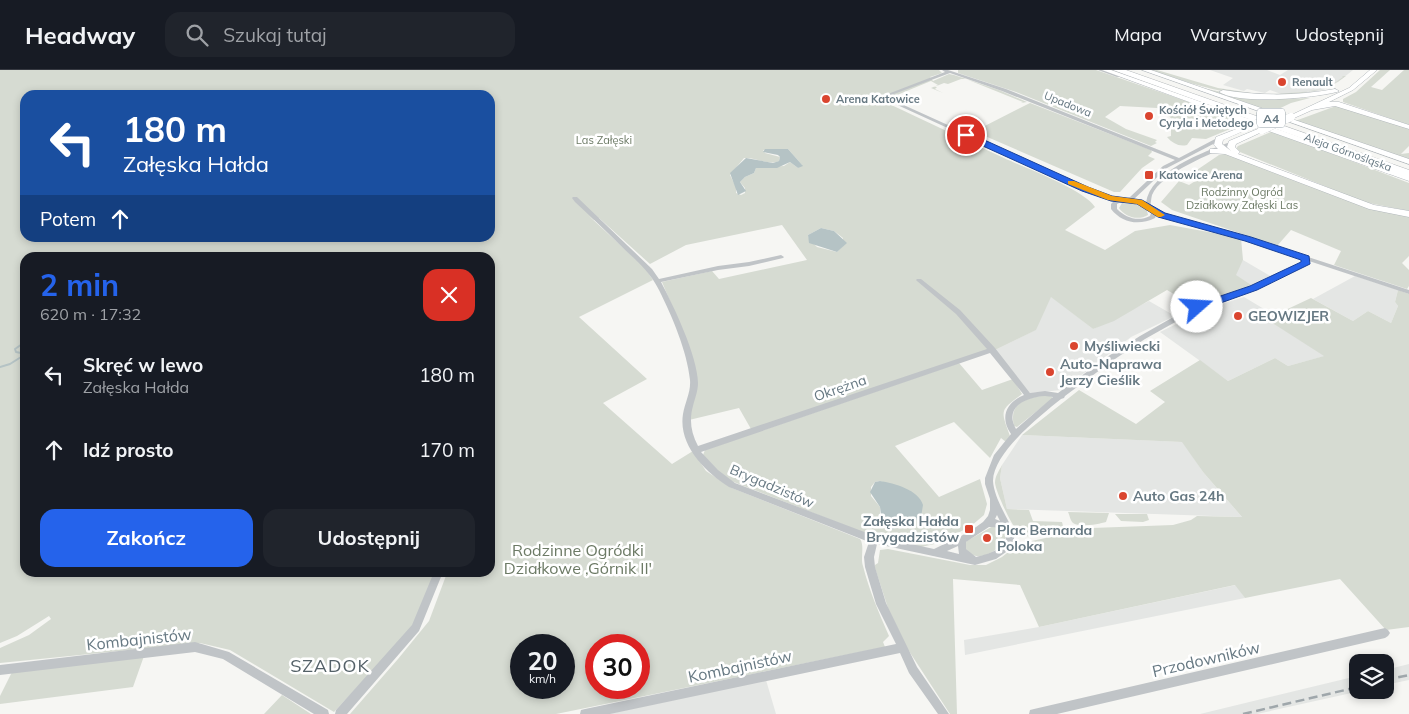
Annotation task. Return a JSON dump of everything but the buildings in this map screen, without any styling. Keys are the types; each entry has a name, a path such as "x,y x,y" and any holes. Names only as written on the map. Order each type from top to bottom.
{"highway":[{"name":"Aleja Górnośląska","path":"1117,70 1409,174"},
{"name":"Aleja Górnośląska","path":"1133,70 1407,163"}],"main road":[{"path":"1105,70 1409,180"},
{"path":"1145,70 1407,163"},
{"path":"1220,148 1251,126 1316,99 1335,97 1362,70"},
{"path":"1236,152 1231,147 1232,143 1351,89 1374,70"},
{"path":"1163,76 1217,91 1259,97 1335,97 1409,126"},
{"path":"1316,99 1335,97"},
{"path":"1310,108 1336,104 1409,126"},
{"path":"1205,145 1236,152 1299,179"},
{"path":"1220,148 1372,207 1409,214"}],"street":[{"path":"1100,70 1125,77"},
{"path":"946,71 882,97 1085,189 1111,198 1126,200 1187,223"},
{"name":"Upadowa","path":"946,71 1004,90 1178,159"},
{"path":"1151,219 1154,215 1149,199 1155,189 1168,176 1193,160 1232,143"},
{"path":"1113,206 1117,201 1132,198 1161,170 1205,145"},
{"path":"1085,189 1113,206 1115,211 1127,218 1140,221 1151,219 1187,223 1240,236 1409,292"},
{"name":"Brygadzistów","path":"575,198 650,270 658,281 684,340 694,381 687,416 687,430 696,450 713,472 732,485 874,540 975,561"},
{"path":"658,281 781,257"},
{"path":"962,540 962,552 975,561 989,558 1008,545 1011,534 994,500 989,484 990,473 1006,444 1016,433 1061,396 1094,369 1142,337 1197,307 1253,288 1306,264 1305,258"},
{"path":"919,280 958,312 1029,396"},
{"name":"Okrężna","path":"696,450 992,350"},
{"path":"1016,433 1010,426 1009,411 1016,401 1029,396 1047,394 1061,396"},
{"path":"933,553 962,540 986,524 994,514 994,500"},
{"path":"986,524 996,524 1009,529"},
{"path":"874,540 869,557 873,583 901,648 913,670 944,714"},
{"path":"340,714 416,628 437,577"},
{"name":"Przodowników","path":"1034,714 1385,633"},
{"name":"Kombajnistów","path":"0,670 195,646 225,655 324,714"},
{"name":"Kombajnistów","path":"585,714 901,648"}],"shaded area":[{"path":"1210,70 1267,70 1280,75 1288,70 1353,70 1326,89 1310,93 1281,94 1270,90 1265,93 1247,89 1244,91 1223,85 1233,78"},
{"path":"765,149 788,149 803,166 798,168 790,162 777,168 756,168 754,173 745,177 740,182 746,191 738,195 730,173 746,158 773,163 779,161 780,157 778,155 763,152"},
{"path":"821,228 834,231 847,243 837,252 809,243 808,235"},
{"path":"1243,260 1272,277 1253,286 1235,275"},
{"path":"1355,276 1398,290 1395,302 1398,306 1391,323 1368,311 1353,321 1313,299"},
{"path":"1051,296 1093,329 1149,301 1175,316 1131,337 1062,390 1030,393 995,350 1035,330"},
{"path":"1244,297 1274,315 1267,319 1325,356 1288,366 1275,358 1228,381 1160,332 1209,308"},
{"path":"1022,435 1183,442 1203,472 1242,517 1007,509 1000,478 1002,465"},
{"path":"875,482 892,483 917,495 923,505 921,517 891,530 882,523 880,507 870,492"},
{"path":"1236,585 1245,598 965,655 964,640 1039,627"},
{"path":"1409,664 1409,680 1394,683 1394,668"},
{"path":"1349,678 1349,694 1257,714 1200,714"},
{"path":"766,680 776,714 608,714"}],"green space":[{"path":"0,70 939,70 942,73 930,77 933,81 949,74 966,79 934,87 937,87 935,89 943,93 931,88 938,85 931,81 880,102 887,103 1066,186 1089,200 1095,207 1065,230 1105,250 1135,231 1170,225 1241,238 1243,260 1236,275 1253,286 1194,306 1167,290 1114,321 1093,329 1051,297 1036,330 995,350 751,429 739,408 689,420 693,400 686,339 662,282 712,271 719,279 807,260 782,225 686,245 650,264 599,218 594,220 589,216 644,267 653,280 579,317 647,379 603,403 672,464 693,451 706,471 732,488 860,539 865,575 889,636 883,642 885,647 650,695 650,634 585,634 585,699 630,699 556,714 350,714 429,621 446,577 495,577 495,252 20,252 20,577 434,577 419,618 334,712 230,650 200,643 0,663 0,648 29,635 51,619 49,616 17,636 0,643","holes":["788,149 802,165 798,168 790,162 784,166 756,168 754,173 745,177 740,182 745,188 745,193 741,195 736,193 736,187 730,175 744,158 775,162 779,161 780,157 765,153 763,150","821,228 834,231 843,238 843,246 837,252 817,247 809,239 808,235"]},
{"path":"958,70 1096,70 1247,122 1206,139 1192,138 1187,145 1178,145 1167,137 1171,136 1171,118 1157,108 1120,106 1105,117 1126,129 1157,140 1155,142 1157,143 1151,146 1016,92 958,73"},
{"path":"1151,70 1157,70 1218,88 1264,95 1234,93 1213,89"},
{"path":"1380,70 1390,70 1371,87 1382,90 1404,70 1409,70 1409,125 1343,102 1343,99 1356,92"},
{"path":"966,79 1027,102 1021,103 1023,102"},
{"path":"1198,87 1231,94 1283,99 1310,98 1291,103 1270,113"},
{"path":"1309,91 1293,96 1266,95"},
{"path":"1030,103 1151,150 1152,152 1148,156 1155,159 1142,168 1120,192 1114,192 973,132"},
{"path":"1336,106 1409,128 1409,146 1401,154 1409,153 1409,160 1295,121"},
{"path":"1273,131 1409,183 1409,211 1364,202 1235,150 1238,146"},
{"name":"Rodzinny Ogród Działkowy Załęski Las","path":"1226,154 1384,212 1409,216 1409,256 1402,263 1409,270 1409,286 1407,289 1334,265 1341,251 1291,230 1277,246 1172,210 1161,202 1179,181 1189,185 1200,178 1191,174 1219,155"},
{"path":"1122,203 1135,204 1147,210 1148,215 1140,218 1128,216 1119,208"},
{"path":"1398,290 1409,294 1409,627 1386,630 1340,579 1245,598 1235,585 1039,627 1020,585 953,579 957,714 950,714 907,648 888,608 875,568 875,565 878,563 880,550 888,549 970,565 986,565 1002,557 1017,545 1092,528 1173,525 1191,520 1197,516 1242,517 1203,472 1182,442 1022,435 1079,390 1136,424 1165,402 1150,391 1200,360 1228,381 1275,358 1288,366 1324,356 1266,319 1311,298 1353,321 1368,311 1391,323 1398,306 1395,302"},
{"path":"959,363 982,390 1013,379 1022,394 1009,404 1004,411 1010,436 1006,442 1001,438 990,458 954,422 895,446 939,497 980,479 987,504 984,515 971,526 939,543 921,547 867,534 731,481 725,478 703,455 705,450","holes":["880,481 910,491 913,522 900,527 880,518 880,507 871,496 871,487 875,482"]},
{"path":"1047,395 1052,397 1052,399 1017,427 1014,426 1014,411 1021,402"},
{"path":"1002,465 1000,478 1007,509 1029,510 1033,521 1062,522 1061,530 1034,537 1019,533 1001,501 995,483"},
{"path":"1068,512 1109,513 1106,522 1084,525 1073,523"},
{"path":"1115,514 1147,514 1149,520 1143,522 1121,521"},
{"path":"993,526 1001,527 1007,534 1000,546 994,551 980,556 968,552 964,545 967,541"},
{"path":"144,656 133,687 0,704 0,696 12,672"},
{"path":"282,695 311,714 264,714"}],"waterway":[{"path":"20,346 15,349 16,352 20,353"},
{"path":"0,367 10,364 20,358"}],"railway":[{"path":"1394,678 1409,675"},
{"path":"1243,714 1349,689"}],"slow traffic":[{"path":"1071,183 1111,198 1139,202 1161,215"}],"place":[{"name":"Renault","path":"1282,82"},
{"name":"Arena Katowice","path":"826,99"},
{"name":"Kościół Świętych Cyryla i Metodego","path":"1149,116"},
{"name":"Katowice Arena","path":"1149,175"},
{"name":"GEOWIZJER","path":"1238,316"},
{"name":"Myśliwiecki","path":"1074,346"},
{"name":"Auto-Naprawa Jerzy Cieślik","path":"1050,372"},
{"name":"Auto Gas 24h","path":"1123,496"},
{"name":"Załęska Hałda Brygadzistów","path":"969,529"},
{"name":"Plac Bernarda Poloka","path":"987,538"}],"district":[{"name":"SZADOK","path":"330,665"}],"route":[{"path":"966,135 1085,189 1119,200 1133,200 1148,206 1154,212 1161,215 1233,234 1305,258 1307,262 1253,288 1197,307"}],"park label":[{"name":"Las Załęski","path":"604,140"},
{"name":"Rodzinne Ogródki Działkowe ,Górnik II'","path":"578,559"}]}
